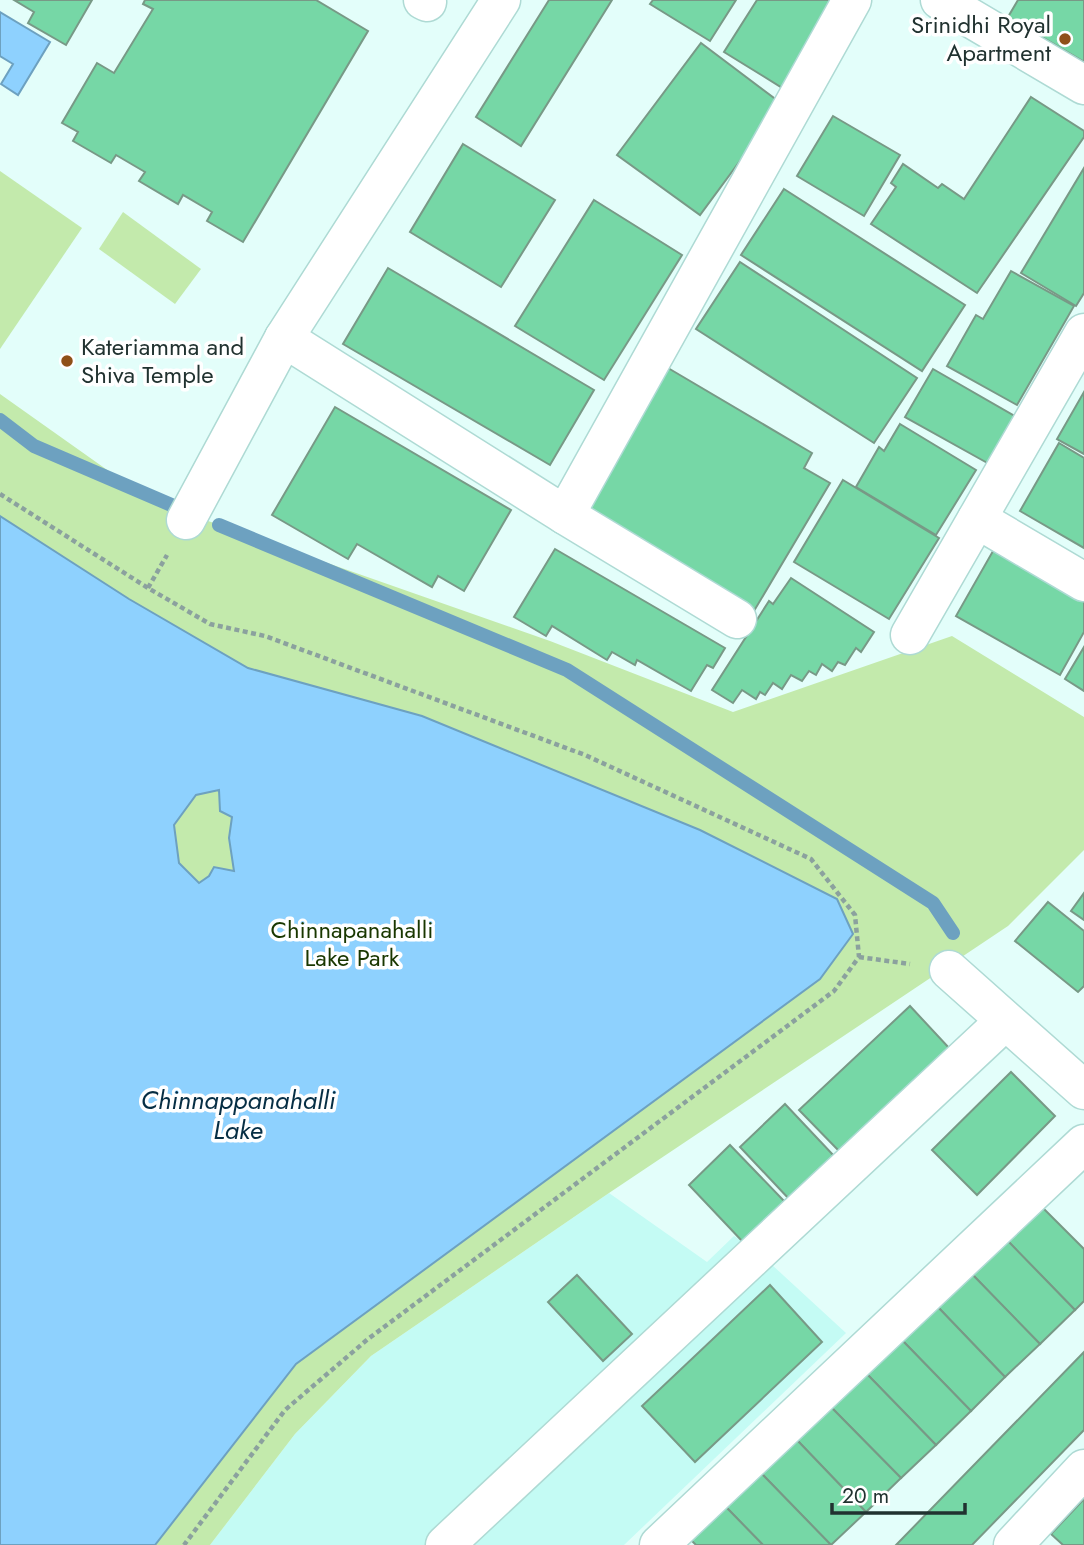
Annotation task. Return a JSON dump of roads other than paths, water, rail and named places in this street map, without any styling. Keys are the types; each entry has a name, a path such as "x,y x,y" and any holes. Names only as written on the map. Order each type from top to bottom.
{"street":[{"path":"186,520 284,338 501,0"},
{"path":"565,515 852,0"},
{"path":"940,0 1084,85"},
{"path":"284,338 565,515 737,619"},
{"path":"910,635 1083,338"},
{"path":"978,519 1084,582"},
{"path":"949,970 1005,1021 1079,1072"},
{"path":"445,1545 1005,1021"},
{"path":"659,1545 1084,1144"},
{"path":"1013,1545 1084,1469"}],"water":[{"path":"0,12 50,42 18,95 1,84 13,64 0,56"},
{"name":"Chinnappanahalli Lake","path":"0,516 129,599 248,668 422,716 700,830 837,899 853,934 820,979 296,1364 155,1545 0,1545","holes":["219,790 220,811 232,817 229,838 234,871 214,867 209,876 199,883 179,863 174,825 196,795"]}],"waterway":[{"path":"0,420 34,446 190,513"},
{"path":"219,525 567,670 933,903 953,933"}],"place":[{"name":"Srinidhi Royal Apartment","path":"1065,39"},
{"name":"Kateriamma and Shiva Temple","path":"67,361"}],"park label":[{"name":"Chinnapanahalli Lake Park","path":"352,944"}]}
